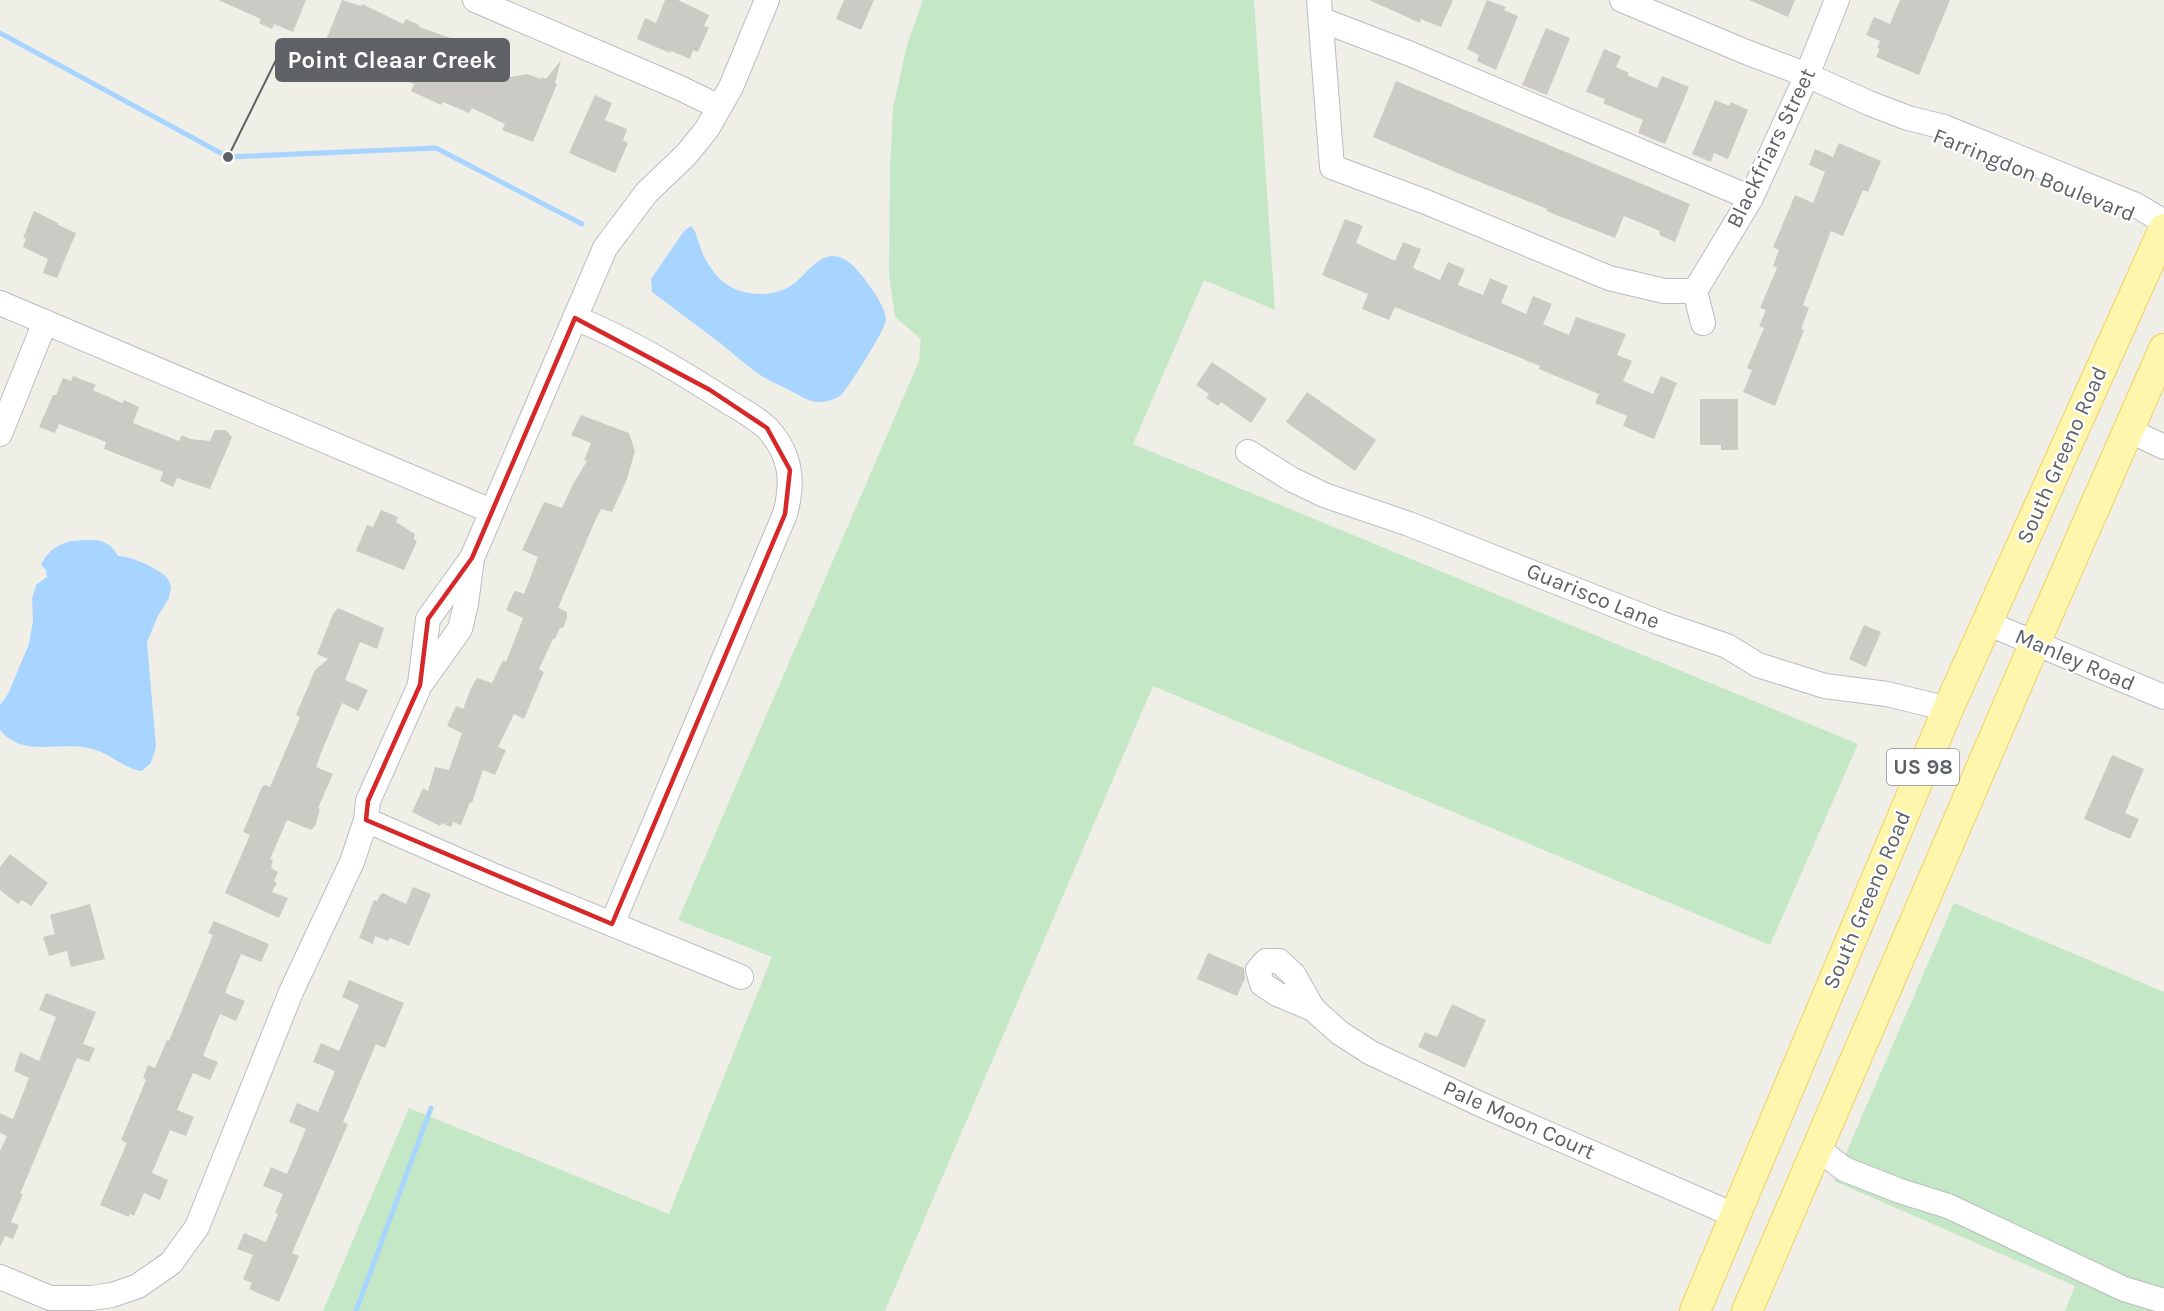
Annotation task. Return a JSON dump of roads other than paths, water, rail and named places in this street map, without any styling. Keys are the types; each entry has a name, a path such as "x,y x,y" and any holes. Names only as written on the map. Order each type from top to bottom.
{"main road":[{"name":"South Greeno Road","path":"1695,1311 1948,709 2164,229"},
{"name":"US 98","path":"1747,1311 2128,430 2158,379 2164,349"}],"street":[{"path":"476,0 719,107"},
{"path":"420,685 428,619 472,558 605,248 623,221 647,192 686,155 707,129 731,87 767,0"},
{"name":"Farringdon Boulevard","path":"1622,0 1908,118 1928,134 2127,216 2164,222"},
{"name":"Blackfriars Street","path":"1695,291 1751,198 1807,75 1837,0"},
{"path":"1320,10 1332,167 1426,202 1609,278 1664,291 1695,291 1703,323"},
{"path":"1320,10 1408,53 1751,198"},
{"path":"0,303 491,511"},
{"path":"575,318 604,330 710,390 767,428 782,450 790,470 791,494 785,514 612,924"},
{"path":"0,434 45,322"},
{"path":"2128,430 2164,447"},
{"name":"Guarisco Lane","path":"1248,452 1291,479 1324,495 1409,524 1639,615 1727,646 1758,665 1825,686 1887,694 1948,709"},
{"path":"0,1278 50,1298 91,1298 113,1303 171,1263 197,1227 278,1024 352,862 366,820 368,801 420,685 456,637 463,622 472,558"},
{"name":"Manley Road","path":"1987,623 2164,697"},
{"path":"366,820 741,977"},
{"name":"Pale Moon Court","path":"1313,1009 1340,1033 1371,1053 1482,1105 1734,1215"},
{"path":"1817,1148 1849,1156 1916,1185 1948,1206 2124,1289 2164,1301"}],"water":[{"path":"691,226 706,260 718,277 729,286 749,293 769,293 789,287 819,261 831,256 846,260 857,270 877,296 886,319 867,356 841,395 828,401 815,402 768,380 652,292 651,279 684,231"},
{"path":"72,541 104,542 118,556 136,560 163,574 171,587 169,598 147,642 156,747 151,763 142,771 135,770 92,749 20,744 0,730 0,705 8,694 29,644 33,621 32,599 36,585 47,577 46,570 41,565 54,549"}],"waterway":[{"path":"0,33 228,157 436,148 582,224"},
{"path":"356,1311 431,1108"}],"place":[{"name":"Point Cleaar Creek","path":"228,157"}]}
